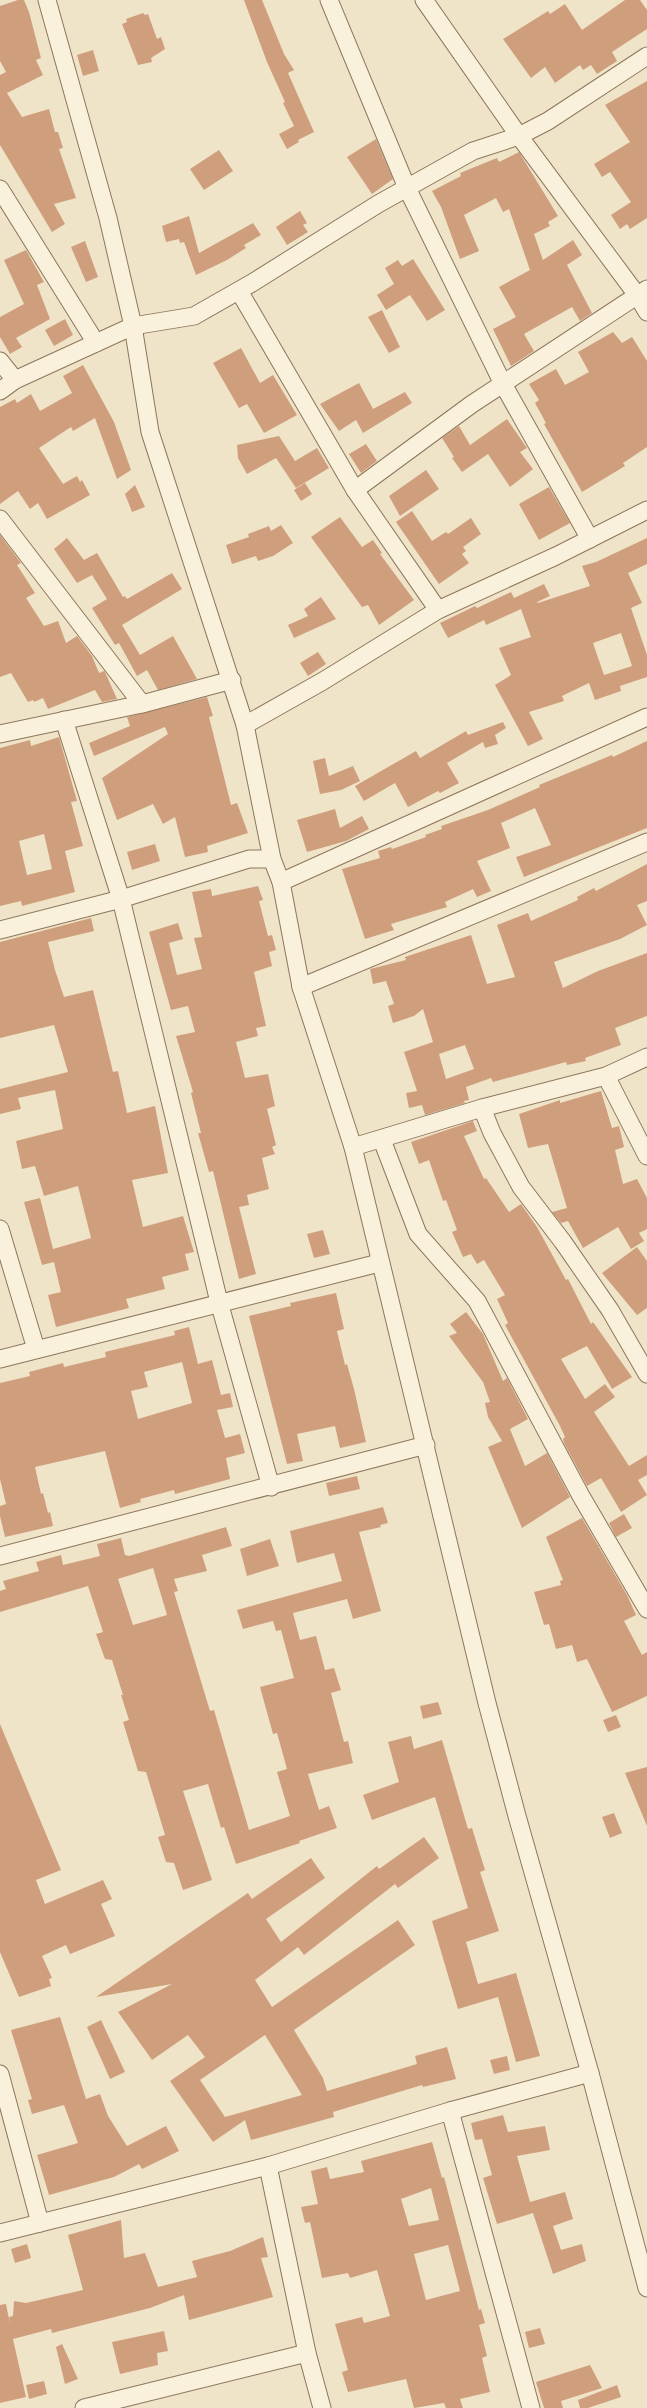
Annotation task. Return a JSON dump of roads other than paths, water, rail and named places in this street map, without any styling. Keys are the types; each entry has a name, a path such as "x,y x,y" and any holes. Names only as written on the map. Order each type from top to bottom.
{"street":[{"path":"47,0 108,218 133,326 150,432 232,680 245,726 272,859 281,882 301,987 353,1147 379,1263 426,1445 487,1703 517,1816 590,2073 647,2288"},
{"path":"329,0 407,188 503,384 590,539"},
{"path":"424,0 519,136 642,292 647,312"},
{"path":"0,391 15,380 133,326 194,316 238,291 407,188 473,151 519,136 548,121 647,56"},
{"path":"0,189 96,343"},
{"path":"238,291 355,490 438,610"},
{"path":"355,490 503,384 642,292"},
{"path":"0,361 15,380"},
{"path":"245,726 323,681 438,610 590,539 647,510"},
{"path":"0,519 142,704"},
{"path":"0,734 142,704 232,680"},
{"path":"281,882 647,717"},
{"path":"64,720 121,899 219,1302 271,1487"},
{"path":"301,987 647,842"},
{"path":"0,930 121,899 249,859 272,859"},
{"path":"353,1147 382,1140 482,1108 606,1076 647,1058"},
{"path":"606,1076 647,1156"},
{"path":"482,1108 492,1133 521,1187 610,1310 647,1374"},
{"path":"382,1140 418,1234 476,1301 581,1496 647,1610"},
{"path":"0,1228 36,1349"},
{"path":"0,1359 219,1302 379,1263"},
{"path":"0,1556 271,1487 426,1445"},
{"path":"0,2233 268,2166 450,2111 590,2073"},
{"path":"0,2074 40,2223"},
{"path":"450,2111 531,2408"},
{"path":"268,2166 308,2353 322,2408"},
{"path":"84,2408 126,2403 308,2353"}]}
